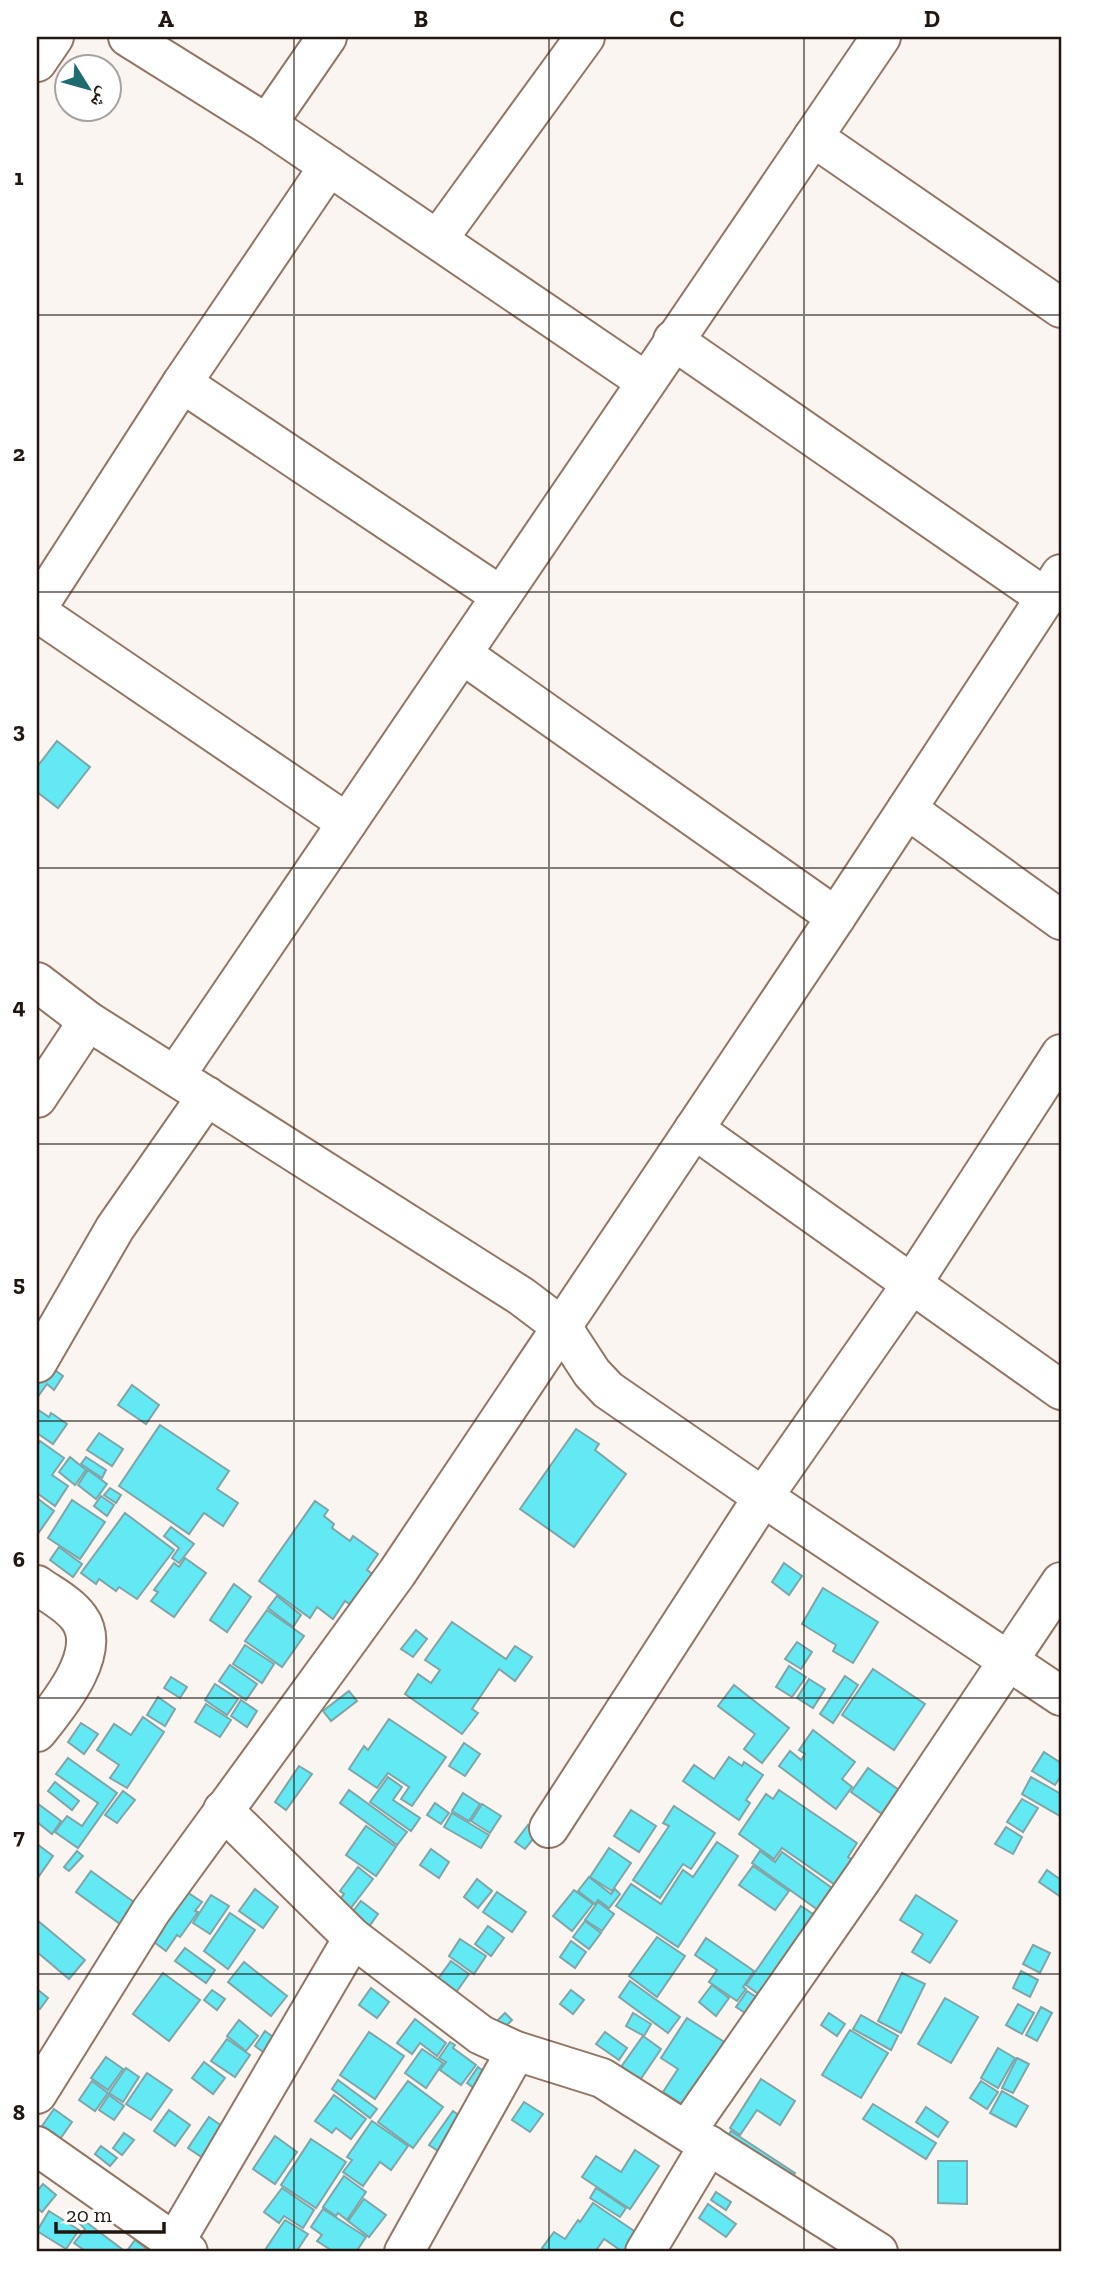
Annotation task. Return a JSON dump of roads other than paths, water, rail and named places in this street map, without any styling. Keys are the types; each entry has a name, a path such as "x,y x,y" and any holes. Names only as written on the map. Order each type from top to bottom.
{"street":[{"path":"37,62 54,37"},
{"path":"128,37 267,124 645,382"},
{"path":"267,124 327,37"},
{"path":"438,239 585,37"},
{"path":"175,1076 813,137 864,43"},
{"path":"813,137 1061,308"},
{"path":"329,166 182,383 37,610 347,823"},
{"path":"37,2094 151,1911 397,1573 836,918 1054,586 673,340"},
{"path":"182,383 502,596"},
{"path":"462,654 836,918"},
{"path":"907,809 1061,920"},
{"path":"37,982 88,1021 522,1296 562,1327 592,1373 608,1390 1061,1696"},
{"path":"37,1098 88,1021"},
{"path":"548,1828 763,1497 911,1285 1061,1054"},
{"path":"37,1363 115,1228 207,1096"},
{"path":"694,1129 1061,1390"},
{"path":"645,2252 698,2138 864,1876 1061,1582"},
{"path":"37,1585 66,1605 80,1619 87,1635 82,1661 67,1694 37,1732"},
{"path":"223,1810 352,1938 481,2035 516,2051 602,2078 877,2252"},
{"path":"37,2146 178,2249 352,1938"},
{"path":"404,2252 516,2051"}]}
